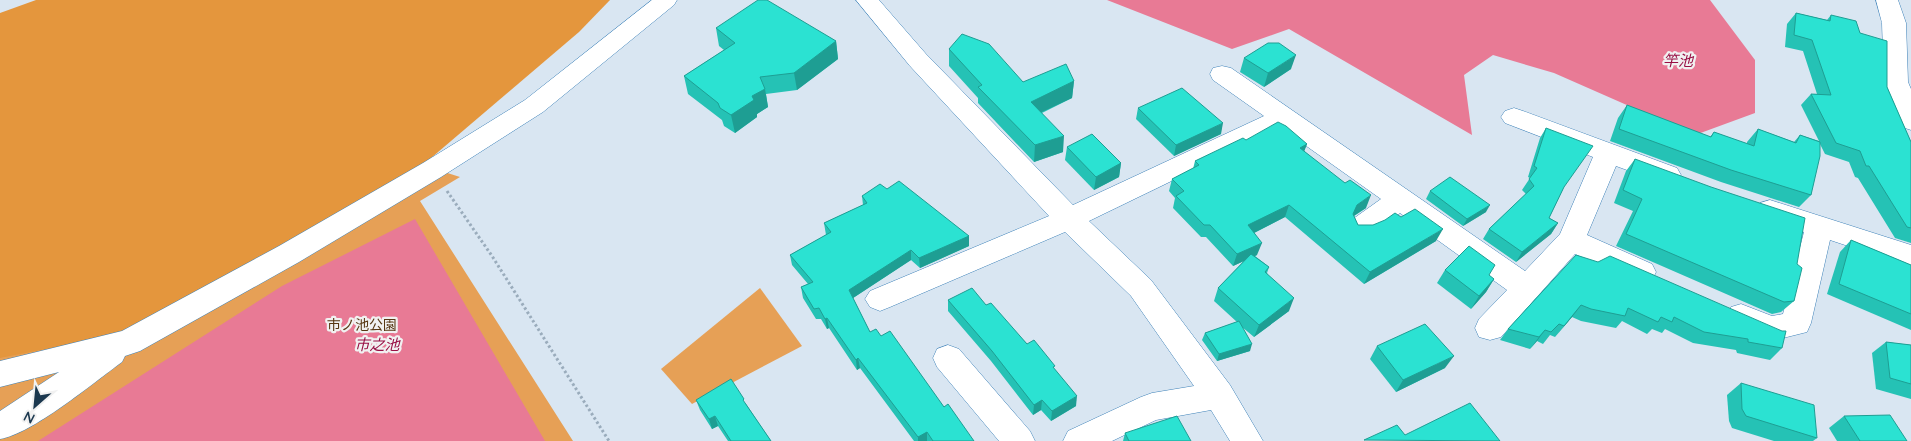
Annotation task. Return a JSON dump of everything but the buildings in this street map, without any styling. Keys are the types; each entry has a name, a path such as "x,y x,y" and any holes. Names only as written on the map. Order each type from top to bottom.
{"street":[{"path":"0,425 6,424 43,401 75,377 129,342 289,254 432,170 534,106 666,0"},
{"path":"867,0 918,60 1069,219 1141,288 1219,395 1247,441"},
{"path":"1887,0 1894,22 1896,82 1911,120"},
{"path":"1222,74 1527,288"},
{"path":"880,299 1069,219 1283,117"},
{"path":"1514,117 1692,184"},
{"path":"1490,328 1571,240 1608,153"},
{"path":"1362,227 1400,199"},
{"path":"1747,202 1911,256"},
{"path":"1717,305 1771,329 1796,323 1819,226"},
{"path":"1571,240 1662,280"},
{"path":"0,374 129,342"},
{"path":"949,357 1018,441"},
{"path":"1079,441 1152,407 1219,395"}],"path":[{"path":"432,170 492,256 609,441"}],"green space":[{"name":"市ノ池公園","path":"416,163 460,177 420,201 573,441 0,441 0,342"},
{"path":"760,288 802,346 692,404 661,369"}],"shaded area":[{"path":"36,0 610,0 579,32 370,210 123,334 0,358 0,13"}],"water":[{"name":"竿池","path":"1107,0 1710,0 1755,60 1755,113 1695,135 1554,73 1493,55 1464,75 1472,135 1289,29 1232,49"},
{"name":"市之池","path":"415,219 545,441 38,441 282,286"}]}
